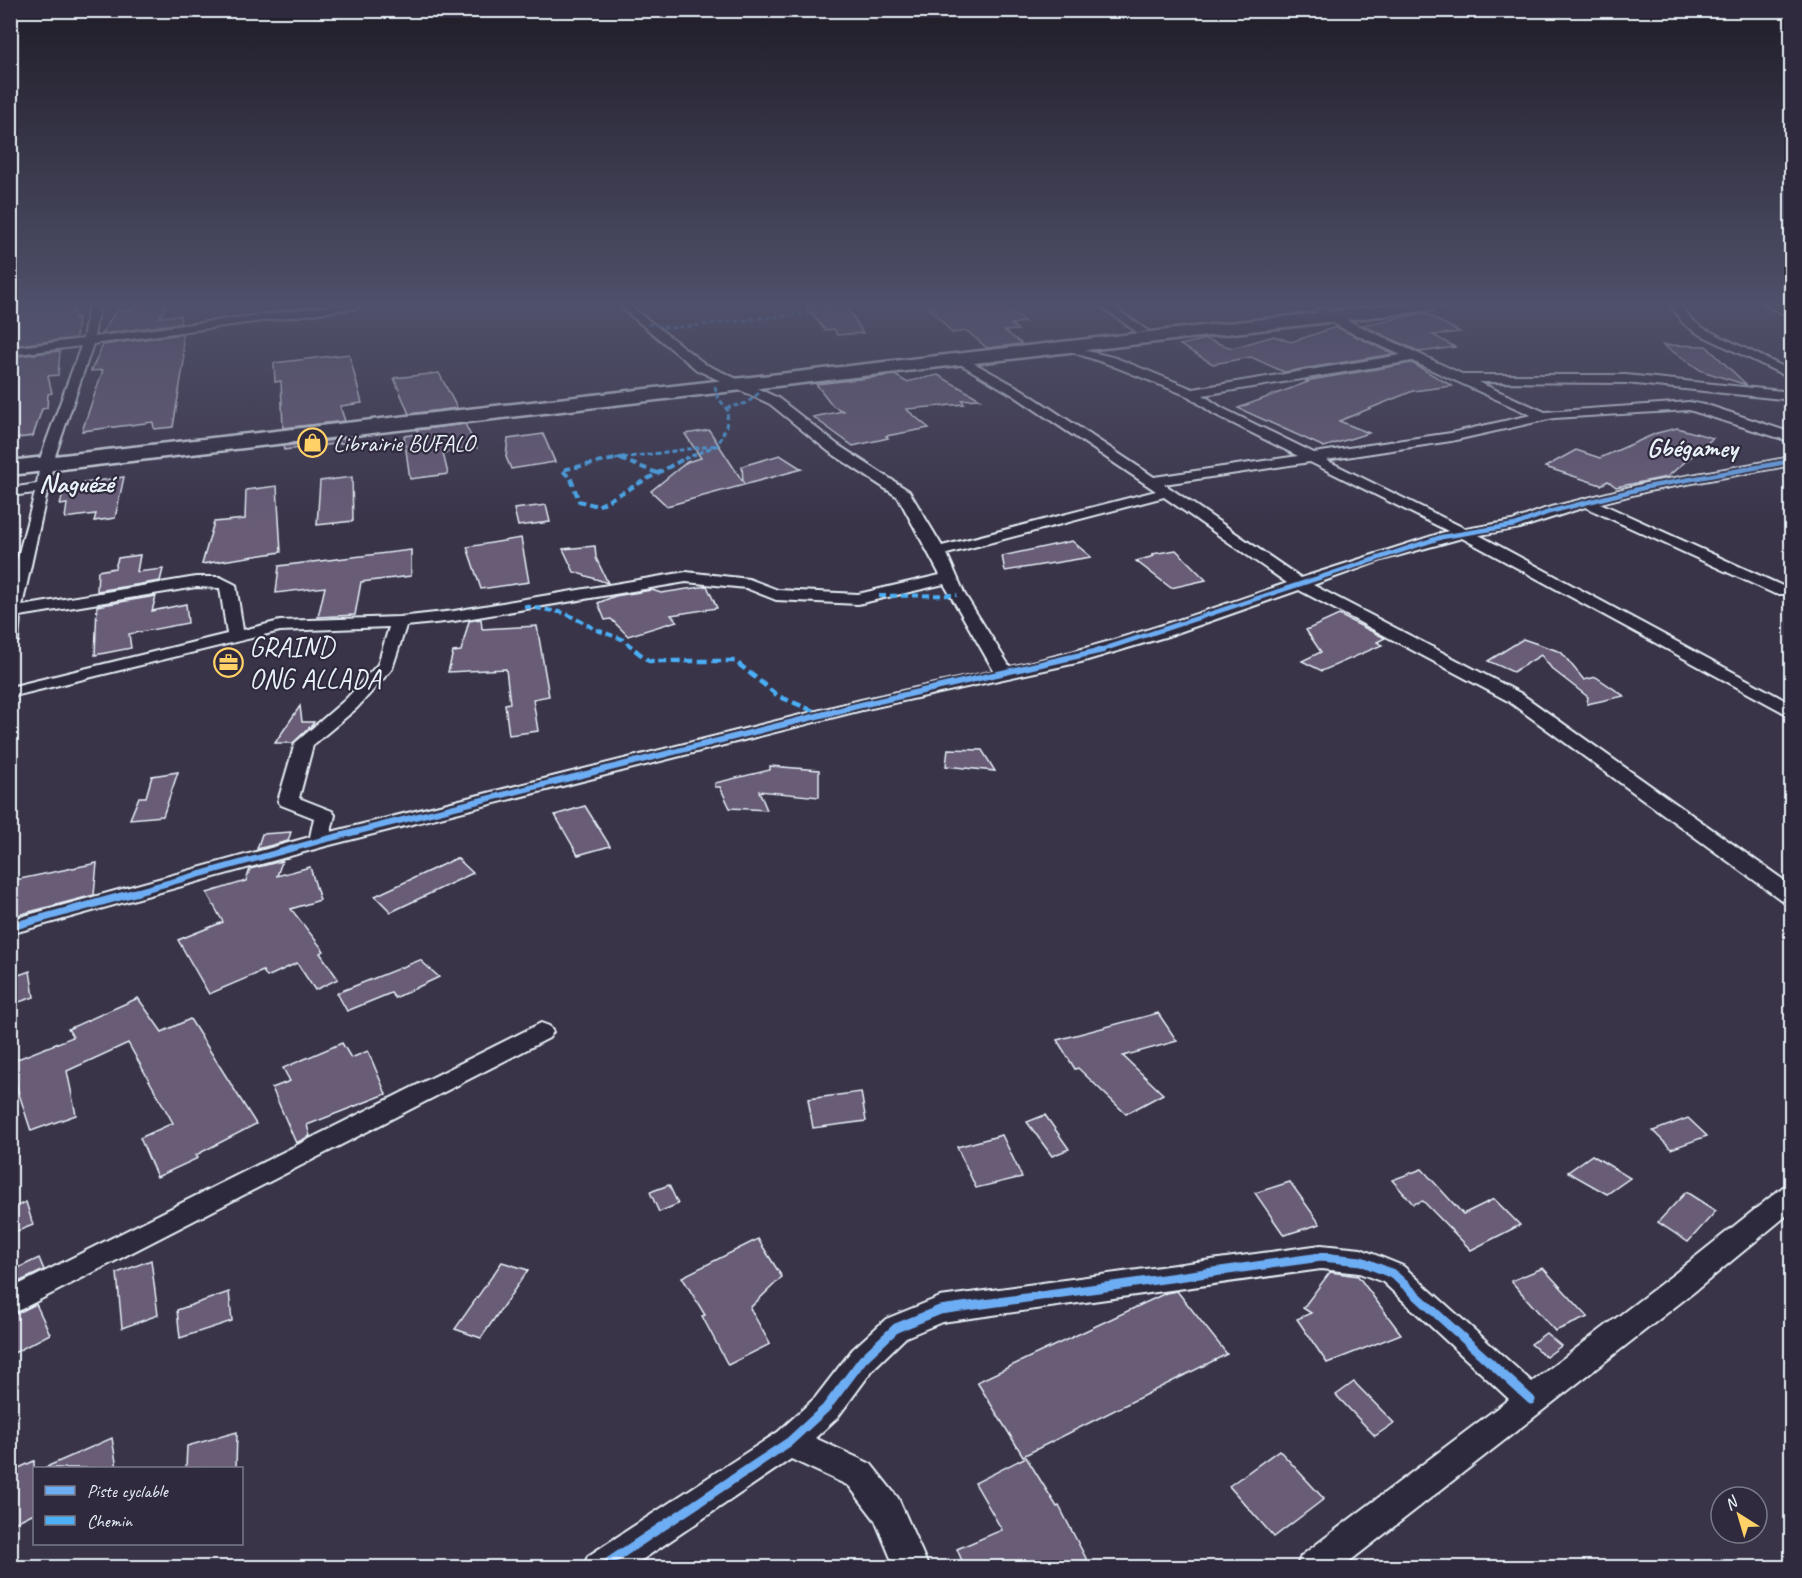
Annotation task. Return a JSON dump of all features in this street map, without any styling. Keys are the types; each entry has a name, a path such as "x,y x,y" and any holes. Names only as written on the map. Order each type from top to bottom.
{"highway":[{"path":"10,468 48,460 748,379"},
{"path":"729,381 754,379"},
{"path":"10,460 48,460"}],"street":[{"path":"10,641 12,612 48,460 75,379"},
{"path":"724,379 759,392 774,401 833,448 904,494 938,552 949,578 1005,674"},
{"path":"994,379 1017,392 1299,585 1514,697 1791,897"},
{"path":"1156,379 1192,393 1218,411 1463,533 1791,712"},
{"path":"1192,393 1282,379"},
{"path":"1459,379 1488,379"},
{"path":"1459,379 1543,416"},
{"path":"1637,379 1731,387 1791,396"},
{"path":"1150,482 1451,437 1543,416 1689,406 1791,438"},
{"path":"1767,429 1791,424"},
{"path":"10,927 319,841 861,705 1075,658 1162,632 1377,557 1463,533 1515,525 1586,502 1647,487 1791,461"},
{"path":"10,492 43,487"},
{"path":"938,552 1165,493"},
{"path":"1586,502 1781,591"},
{"path":"10,692 236,636 300,625 399,622 524,606 686,577 749,584 776,594 858,599 949,578"},
{"path":"12,612 196,582 220,582 228,585 236,636"},
{"path":"319,841 325,814 288,801 304,743 351,704 386,665 399,622"},
{"path":"10,1303 541,1032"},
{"path":"1313,1568 1684,1283 1791,1195"},
{"path":"600,1568 789,1442 826,1408 863,1359 896,1329 940,1310 1321,1257 1360,1261 1393,1274 1531,1400"},
{"path":"789,1442 860,1474 887,1509 912,1568"}],"building":[{"path":"10,379 49,379 52,393 48,394 47,408 42,409 33,436 10,439"},
{"path":"100,379 181,379 173,427 154,429 153,422 82,431"},
{"path":"275,379 356,379 362,403 340,406 345,421 283,428 281,381 275,382"},
{"path":"394,379 442,379 457,408 409,414"},
{"path":"863,379 901,379 906,382 921,379 944,379 980,399 962,400 964,404 906,409 929,428 886,436 888,438 853,446 813,417 843,411 833,406 816,384"},
{"path":"1319,379 1439,379 1452,386 1413,391 1339,421 1369,433 1324,447 1238,408 1308,382 1305,381"},
{"path":"1727,379 1740,379 1747,385"},
{"path":"465,424 477,448 443,453 448,474 410,479 404,436 418,434 417,430"},
{"path":"1677,428 1713,438 1667,477 1616,487 1608,481 1601,485 1545,467 1576,450 1600,458 1657,433"},
{"path":"709,430 743,482 742,466 780,455 802,469 667,506 651,491 687,462 701,458 685,434"},
{"path":"543,434 555,462 511,469 506,457 508,439"},
{"path":"350,438 351,442 284,450 283,446"},
{"path":"124,477 115,518 94,521 96,514 65,518 67,504 60,505 65,486"},
{"path":"352,477 353,521 317,525 320,481"},
{"path":"277,486 281,552 202,564 214,522 245,519 246,490"},
{"path":"546,505 550,522 518,526 514,509"},
{"path":"521,538 529,582 481,589 467,547"},
{"path":"1072,541 1091,557 1005,571 1002,556"},
{"path":"595,546 596,558 608,583 574,572 563,549"},
{"path":"411,550 411,576 361,582 355,615 318,617 325,587 276,593 279,566"},
{"path":"1176,550 1206,580 1171,588 1136,561 1154,556 1152,554"},
{"path":"140,555 137,572 163,569 160,581 97,591 98,571 115,568 118,558"},
{"path":"707,586 717,608 671,615 677,621 628,636 611,619 605,620 598,603 615,596 652,590 661,593"},
{"path":"156,596 152,611 186,604 188,623 129,634 131,648 95,655 97,606"},
{"path":"1339,615 1385,638 1377,642 1382,645 1322,671 1302,661 1321,652 1306,630"},
{"path":"481,619 482,629 537,626 549,696 533,699 538,731 509,735 505,704 510,703 506,669 448,672 453,652 461,651 469,621"},
{"path":"1523,639 1561,652 1584,680 1596,677 1624,696 1587,704 1588,697 1552,669 1541,655 1513,672 1488,661"},
{"path":"300,706 302,722 314,722 312,725 293,743 275,743"},
{"path":"948,749 982,750 995,771 946,766"},
{"path":"770,766 819,770 819,797 759,791 767,810 730,808 720,787 715,787 715,783 770,770"},
{"path":"178,772 163,816 130,819 139,797 146,797 152,776"},
{"path":"585,806 610,846 578,855 555,815"},
{"path":"291,832 288,841 257,849 262,834"},
{"path":"457,858 473,873 391,912 375,896"},
{"path":"282,861 277,876 310,867 320,900 291,909 324,951 320,953 338,979 315,990 297,963 267,977 263,971 209,994 178,940 223,922 207,893 246,881 250,869"},
{"path":"97,863 94,895 10,917 10,881"},
{"path":"420,960 439,977 395,998 391,993 347,1011 337,993"},
{"path":"30,971 34,997 10,1005 10,978"},
{"path":"138,998 162,1032 190,1019 256,1124 196,1155 198,1158 157,1177 140,1138 173,1123 128,1043 67,1071 76,1115 31,1131 10,1066 10,1062 73,1037 68,1029"},
{"path":"1158,1013 1177,1041 1123,1056 1163,1094 1126,1114 1078,1068 1075,1069 1057,1040"},
{"path":"342,1043 351,1058 368,1051 386,1094 307,1125 310,1136 296,1143 272,1088 290,1081 283,1068"},
{"path":"861,1092 866,1121 813,1128 808,1099"},
{"path":"1045,1115 1069,1149 1052,1156 1027,1122"},
{"path":"1688,1118 1707,1136 1671,1149 1653,1131"},
{"path":"1002,1135 1022,1177 976,1188 957,1147"},
{"path":"1592,1155 1630,1178 1607,1194 1568,1172"},
{"path":"1422,1169 1463,1214 1494,1199 1520,1225 1471,1250 1423,1201 1413,1204 1392,1180"},
{"path":"1290,1182 1320,1224 1284,1235 1255,1193"},
{"path":"669,1185 678,1204 659,1212 650,1192"},
{"path":"1686,1192 1716,1211 1688,1242 1658,1222"},
{"path":"26,1202 33,1225 10,1234 10,1209"},
{"path":"758,1239 782,1277 750,1308 770,1344 728,1365 702,1316 705,1315 682,1277"},
{"path":"10,1253 18,1268 39,1258 44,1270 10,1286"},
{"path":"151,1260 158,1315 122,1328 117,1273"},
{"path":"502,1262 528,1270 481,1338 455,1329"},
{"path":"1543,1268 1588,1317 1555,1331 1511,1281"},
{"path":"1330,1272 1358,1276 1401,1334 1327,1363 1297,1319 1311,1313 1303,1308"},
{"path":"1177,1291 1227,1354 1023,1456 977,1382 1166,1293"},
{"path":"229,1292 232,1321 180,1338 177,1310"},
{"path":"36,1304 50,1334 10,1355 10,1317"},
{"path":"1546,1333 1561,1346 1546,1357 1531,1344"},
{"path":"1354,1382 1394,1423 1375,1436 1336,1395"},
{"path":"237,1432 236,1467 186,1467 187,1446"},
{"path":"112,1438 117,1467 46,1467"},
{"path":"1279,1450 1324,1499 1274,1537 1229,1486"},
{"path":"1026,1457 1057,1507 1059,1506 1091,1568 965,1568 957,1549 1002,1530 975,1483"},
{"path":"34,1461 33,1514 10,1525 10,1472"}],"marked path":[{"path":"715,386 717,396 728,411 726,427 718,445 687,457 598,506 579,501 571,479 562,470 618,458 718,445"},
{"path":"726,408 747,403 760,392"},
{"path":"620,459 660,474"},
{"path":"879,596 957,595"},
{"path":"524,606 565,613 597,630 622,639 649,661 735,661 778,696 821,714"}],"cycle path":[{"path":"10,927 319,841 861,705 1075,658 1162,632 1377,557 1442,537 1515,525 1549,512 1647,487 1792,461"},
{"path":"600,1568 789,1442 826,1408 863,1359 896,1328 940,1310 1321,1257 1361,1261 1393,1274 1531,1400"}],"place":[{"name":"Librairie BUFALO","path":"312,443"},
{"name":"GRAIND ONG ALLADA","path":"228,662"}],"district":[{"name":"Gbégamey","path":"1692,447"},
{"name":"Naguézé","path":"76,483"}]}
